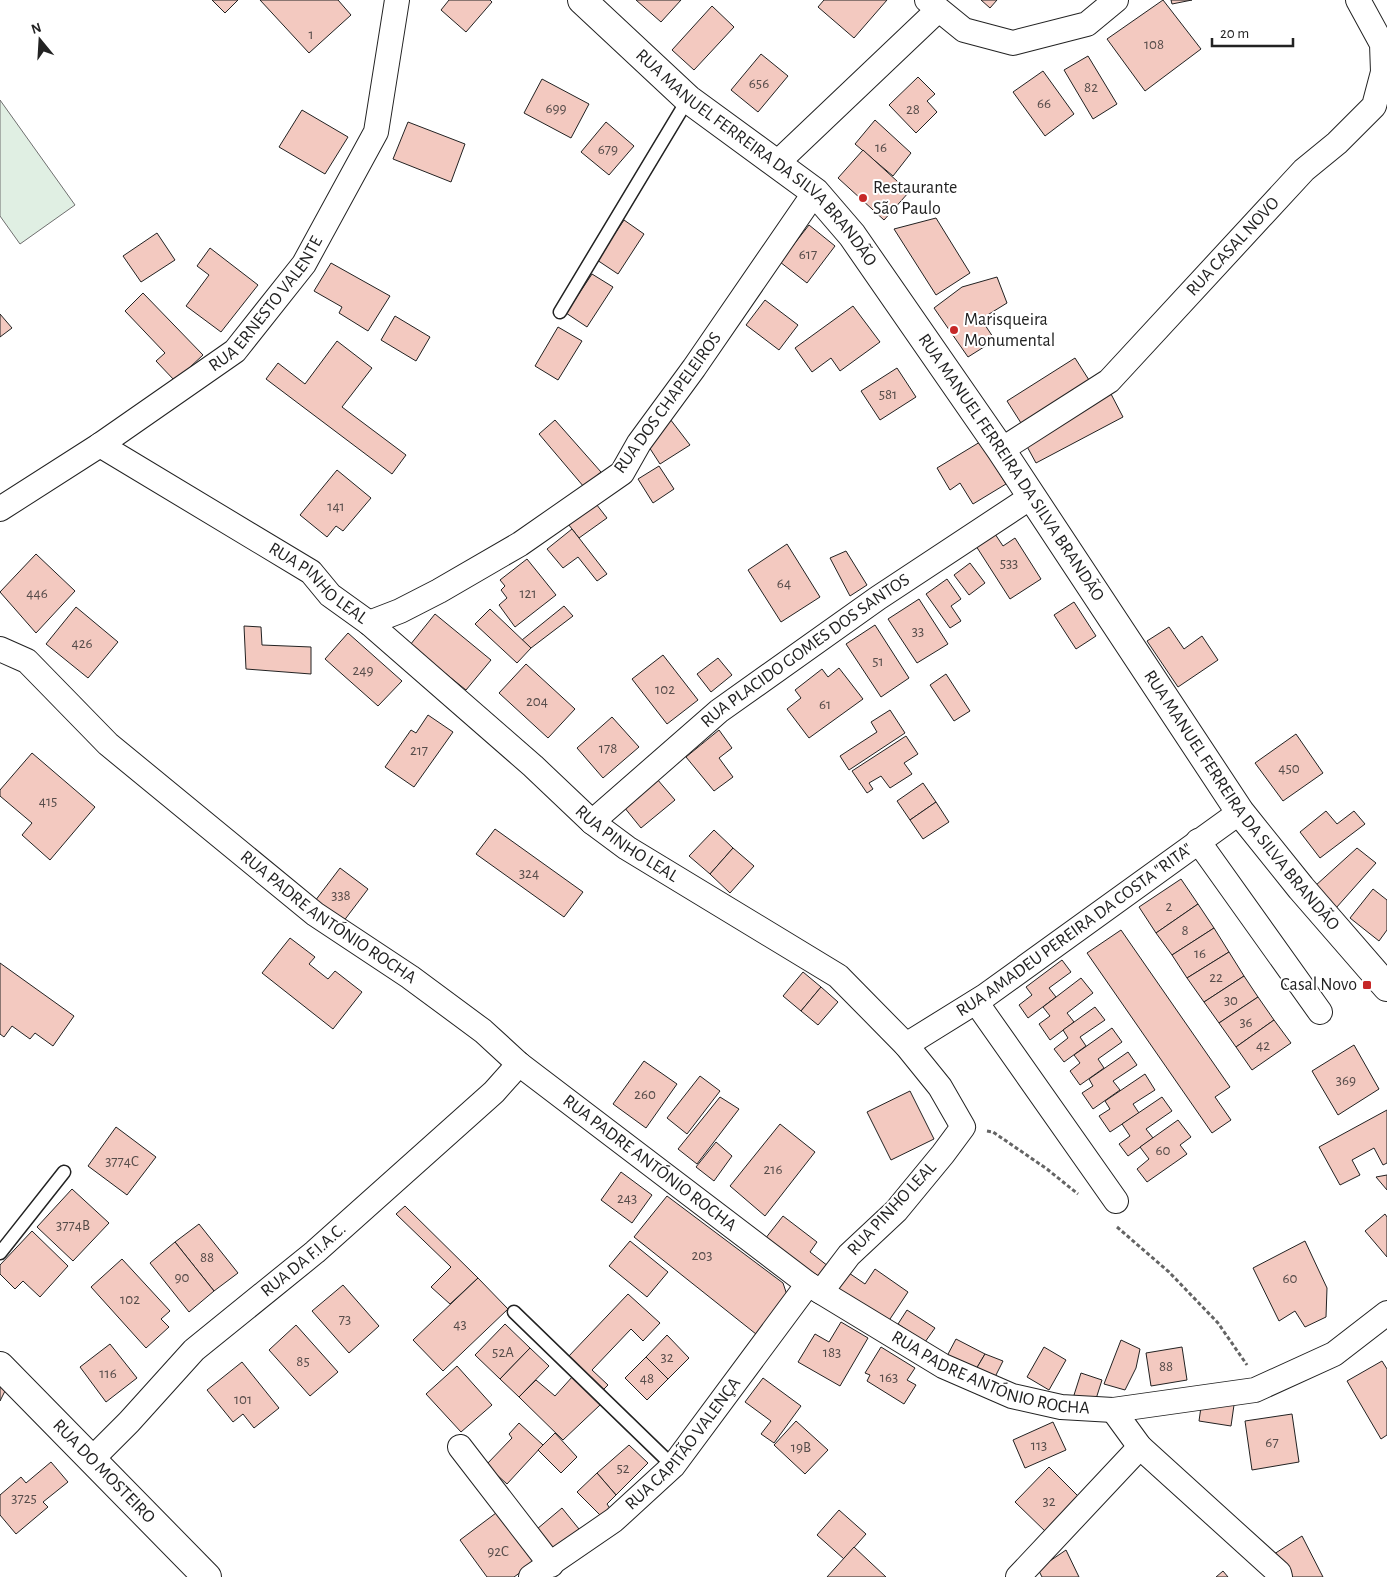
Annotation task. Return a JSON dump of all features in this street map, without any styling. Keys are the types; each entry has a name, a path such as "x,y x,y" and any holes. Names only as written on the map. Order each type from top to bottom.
{"main road":[{"name":"RUA MANUEL FERREIRA DA SILVA BRANDÃO","path":"582,0 688,99 815,192 852,235 1001,450 1240,812 1301,888 1387,987"},
{"name":"RUA DO MOSTEIRO","path":"0,1366 207,1577"}],"street":[{"name":"RUA ERNESTO VALENTE","path":"0,509 100,445 235,352 304,264 376,132 397,0"},
{"path":"776,164 932,5 964,30 1013,43 1087,24 1116,0"},
{"name":"RUA CASAL NOVO","path":"1001,450 1109,381 1304,170 1337,143 1377,117 1374,106 1383,72 1382,44 1358,0"},
{"name":"RUA DOS CHAPELEIROS","path":"369,624 439,591 520,544 622,473 639,443 694,368 815,192"},
{"name":"RUA PINHO LEAL","path":"100,445 311,572 330,595 369,624 532,766 592,822 627,848 838,976 906,1045 940,1087 962,1127 943,1154 896,1211 815,1288"},
{"name":"RUA PLACIDO GOMES DOS SANTOS","path":"592,822 719,711 878,598 1031,497"},
{"name":"RUA PADRE ANTÓNIO ROCHA","path":"0,649 27,661 108,744 315,914 410,977 483,1031 518,1064 815,1288 943,1366 1012,1396 1060,1407 1113,1410 1255,1390 1334,1354 1387,1313"},
{"name":"RUA AMADEU PEREIRA DA COSTA \"RITA\"","path":"906,1045 976,1002 1240,812"},
{"path":"1198,841 1320,1012"},
{"path":"976,1002 1116,1201"},
{"name":"RUA DA F.I.A.C.","path":"92,1459 129,1422 194,1350 322,1246 494,1092 518,1064"},
{"name":"RUA CAPITÃO VALENÇA","path":"531,1577 614,1520 673,1466 815,1288"},
{"path":"1113,1410 1140,1447 1280,1577"},
{"path":"460,1447 551,1565"},
{"path":"1018,1577 1140,1447"}],"lane":[{"path":"560,312 688,99"},
{"path":"0,1253 64,1172"},
{"path":"514,1312 673,1466"}],"path":[{"path":"962,1127 993,1132 1047,1168 1081,1197"},
{"path":"1116,1226 1169,1272 1218,1323 1248,1367 1255,1390"}],"green space":[{"path":"0,100 75,205 20,244 0,216"}],"building":[{"path":"212,0 238,0 225,13"},
{"path":"260,0 338,0 351,15 309,53"},
{"path":"449,0 490,0 492,2 466,32 441,10"},
{"path":"636,0 681,0 661,22"},
{"path":"824,0 887,0 854,38 818,7"},
{"path":"981,0 997,0 990,8"},
{"path":"1163,0 1201,49 1145,91 1107,39"},
{"path":"1171,0 1192,0 1172,4"},
{"path":"712,6 734,27 694,70 672,50"},
{"path":"761,54 788,76 758,112 731,90"},
{"path":"1088,56 1117,104 1093,119 1064,70"},
{"path":"1043,71 1074,114 1045,136 1013,92"},
{"path":"918,77 935,94 927,101 937,112 916,133 889,105"},
{"path":"542,79 589,104 571,138 524,113"},
{"path":"302,110 348,137 325,174 279,147"},
{"path":"875,120 911,153 893,176 855,144"},
{"path":"408,122 465,144 451,182 393,159"},
{"path":"606,122 634,146 609,175 581,152"},
{"path":"863,150 909,192 884,220 838,178"},
{"path":"936,218 970,273 936,295 894,229"},
{"path":"624,220 644,234 618,274 597,260"},
{"path":"809,225 835,246 807,283 780,262"},
{"path":"157,233 175,260 141,282 123,256"},
{"path":"210,248 258,285 221,332 186,306 209,275 197,266"},
{"path":"331,263 390,296 368,331 339,313 342,307 314,291"},
{"path":"592,274 613,287 587,327 566,313"},
{"path":"997,277 1007,303 981,319 995,340 968,357 934,308 962,287"},
{"path":"143,293 203,355 175,381 156,361 165,353 125,311"},
{"path":"765,300 798,325 779,350 746,325"},
{"path":"853,306 880,342 840,371 831,358 812,372 795,348"},
{"path":"0,314 12,328 0,337"},
{"path":"395,316 430,337 416,361 381,340"},
{"path":"558,327 582,341 558,380 535,366"},
{"path":"337,341 372,368 342,407 406,455 392,474 266,379 278,363 305,384"},
{"path":"1075,358 1089,380 1021,423 1007,401"},
{"path":"897,368 916,397 880,420 861,391"},
{"path":"1111,394 1123,417 1036,463 1024,441"},
{"path":"670,419 690,445 660,464 649,447"},
{"path":"555,420 601,472 584,487 539,434"},
{"path":"980,442 1006,484 973,504 960,483 950,490 937,468"},
{"path":"659,466 674,489 653,503 638,479"},
{"path":"337,470 371,498 343,531 336,526 327,537 300,515"},
{"path":"593,500 607,518 579,538 565,520"},
{"path":"572,529 607,574 597,581 578,557 563,568 547,549"},
{"path":"995,534 1003,546 1015,538 1041,579 1010,599 976,546"},
{"path":"787,544 820,597 781,622 748,570"},
{"path":"846,551 867,585 850,596 830,558"},
{"path":"36,554 75,591 36,633 0,592"},
{"path":"527,559 556,595 515,627 499,605 507,598 501,590 505,586 500,580"},
{"path":"970,563 985,583 969,595 954,575"},
{"path":"947,579 961,599 951,606 961,621 950,628 926,594"},
{"path":"919,599 948,644 917,663 888,619"},
{"path":"1074,602 1096,636 1076,649 1054,615"},
{"path":"564,606 573,616 531,648 522,640"},
{"path":"76,607 118,642 88,678 46,644"},
{"path":"490,609 531,648 517,663 475,624"},
{"path":"435,614 491,660 466,690 410,645"},
{"path":"875,625 909,678 881,697 846,644"},
{"path":"244,626 261,627 262,645 311,647 311,674 246,669"},
{"path":"1169,627 1184,649 1202,636 1218,660 1178,687 1147,641"},
{"path":"348,633 402,681 378,706 325,659"},
{"path":"663,655 698,700 667,724 632,679"},
{"path":"718,658 732,675 711,692 697,674"},
{"path":"526,664 575,709 548,738 499,693"},
{"path":"839,668 863,699 809,738 787,709 801,698 795,690 822,669 828,677"},
{"path":"946,674 970,711 954,721 930,685"},
{"path":"890,710 905,733 849,770 840,756 877,732 871,722"},
{"path":"428,715 453,732 414,787 385,767 411,730 416,733"},
{"path":"612,717 639,747 603,778 577,748"},
{"path":"719,730 732,748 719,758 733,777 714,791 686,757"},
{"path":"1296,734 1323,773 1283,801 1255,763"},
{"path":"906,736 918,754 904,763 912,774 890,788 881,776 869,783 873,789 867,793 852,771"},
{"path":"32,753 95,807 50,860 22,835 32,823 0,796 0,790"},
{"path":"657,779 675,800 641,828 624,807"},
{"path":"923,783 936,802 910,820 897,801"},
{"path":"936,802 949,822 923,839 910,820"},
{"path":"1326,811 1337,824 1354,811 1365,824 1320,858 1300,832"},
{"path":"495,829 583,892 564,917 476,854"},
{"path":"714,830 733,848 710,874 689,856"},
{"path":"733,848 754,866 730,893 710,874"},
{"path":"1357,848 1376,863 1336,908 1315,886"},
{"path":"340,868 368,889 343,922 315,901"},
{"path":"1181,879 1198,904 1156,933 1139,907"},
{"path":"1373,889 1387,900 1387,930 1379,941 1350,918"},
{"path":"1198,904 1214,928 1172,955 1156,933"},
{"path":"1214,928 1229,952 1187,978 1172,955"},
{"path":"1121,930 1230,1087 1215,1097 1231,1120 1212,1133 1087,953"},
{"path":"290,938 315,957 309,964 328,979 335,971 362,992 333,1029 262,973"},
{"path":"1229,952 1244,976 1204,1002 1187,978"},
{"path":"1062,960 1071,972 1049,988 1056,997 1028,1018 1019,1005 1032,995 1026,987"},
{"path":"0,963 74,1016 53,1046 35,1033 30,1039 12,1026 4,1037 0,1034"},
{"path":"803,972 821,987 801,1011 783,996"},
{"path":"1244,976 1258,997 1219,1023 1204,1002"},
{"path":"1081,978 1093,993 1067,1013 1074,1022 1050,1040 1039,1024 1050,1016 1043,1007"},
{"path":"821,987 838,1002 818,1025 801,1011"},
{"path":"1258,997 1274,1020 1236,1047 1219,1023"},
{"path":"1095,1007 1105,1020 1080,1037 1086,1046 1064,1062 1054,1049 1068,1038 1063,1030"},
{"path":"1274,1020 1291,1043 1252,1070 1236,1047"},
{"path":"1112,1028 1122,1042 1098,1059 1104,1068 1080,1085 1070,1071 1080,1063 1074,1055"},
{"path":"1354,1045 1379,1089 1338,1115 1312,1071"},
{"path":"1128,1052 1137,1065 1113,1081 1120,1090 1093,1109 1082,1093 1093,1086 1089,1079"},
{"path":"644,1061 677,1084 646,1128 613,1104"},
{"path":"1145,1074 1155,1090 1133,1104 1139,1113 1110,1132 1099,1116 1110,1109 1105,1101"},
{"path":"700,1076 720,1091 687,1134 667,1118"},
{"path":"910,1091 934,1139 891,1160 867,1112"},
{"path":"720,1097 739,1109 697,1164 678,1149"},
{"path":"1162,1097 1172,1111 1146,1129 1153,1138 1128,1156 1119,1144 1130,1136 1122,1124"},
{"path":"1387,1110 1387,1163 1383,1165 1374,1148 1352,1160 1360,1175 1340,1185 1319,1147"},
{"path":"1178,1120 1191,1137 1180,1145 1187,1154 1147,1182 1137,1169 1149,1159 1140,1147"},
{"path":"780,1124 815,1152 765,1216 730,1186"},
{"path":"116,1127 156,1157 127,1195 88,1166"},
{"path":"716,1142 732,1156 714,1181 696,1167"},
{"path":"621,1172 652,1195 632,1223 601,1200"},
{"path":"1387,1175 1387,1190 1376,1177"},
{"path":"72,1189 109,1223 73,1261 37,1227"},
{"path":"667,1196 783,1283 787,1295 761,1338 634,1237"},
{"path":"405,1206 478,1278 450,1304 431,1287 451,1267 396,1214"},
{"path":"1385,1214 1387,1217 1387,1257 1365,1231"},
{"path":"783,1216 817,1242 810,1252 828,1266 818,1279 765,1239"},
{"path":"199,1224 238,1273 214,1291 175,1242"},
{"path":"32,1231 68,1266 40,1297 23,1281 15,1289 0,1274 0,1265"},
{"path":"630,1241 668,1272 647,1297 609,1266"},
{"path":"1305,1241 1327,1288 1326,1317 1305,1327 1295,1311 1279,1321 1253,1268"},
{"path":"175,1242 214,1291 189,1312 150,1263"},
{"path":"122,1259 170,1311 161,1319 169,1327 146,1348 91,1287"},
{"path":"875,1269 908,1292 888,1322 838,1289 849,1273 865,1284"},
{"path":"478,1278 508,1309 443,1371 413,1340"},
{"path":"343,1285 379,1326 349,1353 312,1311"},
{"path":"628,1294 660,1323 643,1341 631,1329 592,1370 608,1385 603,1390 568,1357"},
{"path":"907,1310 935,1328 925,1342 898,1324"},
{"path":"841,1322 868,1338 840,1386 798,1362 815,1334 829,1342"},
{"path":"505,1324 530,1348 500,1379 475,1355"},
{"path":"296,1325 338,1372 310,1396 269,1350"},
{"path":"667,1335 689,1358 668,1379 646,1357"},
{"path":"956,1339 985,1354 975,1371 947,1356"},
{"path":"1121,1340 1140,1349 1136,1368 1125,1390 1104,1384"},
{"path":"110,1344 137,1378 106,1402 80,1367"},
{"path":"881,1347 915,1368 907,1380 916,1385 904,1404 867,1381 870,1375 865,1373"},
{"path":"1044,1347 1066,1360 1049,1390 1027,1377"},
{"path":"1182,1347 1187,1380 1151,1386 1146,1353"},
{"path":"530,1348 549,1366 519,1397 500,1379"},
{"path":"985,1354 1003,1361 994,1379 975,1371"},
{"path":"646,1357 668,1379 647,1400 625,1378"},
{"path":"1382,1361 1387,1369 1387,1435 1381,1439 1347,1381"},
{"path":"242,1362 279,1408 254,1428 243,1414 233,1422 207,1390"},
{"path":"457,1366 492,1405 461,1432 426,1394"},
{"path":"1081,1373 1102,1380 1095,1402 1074,1395"},
{"path":"573,1376 600,1405 563,1440 519,1397 536,1380 555,1396"},
{"path":"763,1378 801,1406 774,1443 761,1434 771,1421 745,1402"},
{"path":"0,1384 6,1389 0,1401"},
{"path":"1202,1400 1234,1405 1231,1426 1199,1421"},
{"path":"1292,1414 1299,1462 1252,1470 1245,1421"},
{"path":"796,1421 828,1450 805,1474 774,1445"},
{"path":"1053,1422 1066,1450 1025,1468 1013,1440"},
{"path":"519,1423 543,1445 507,1484 486,1465 512,1438 509,1434"},
{"path":"555,1433 577,1457 561,1473 538,1450"},
{"path":"629,1445 648,1463 616,1495 597,1473"},
{"path":"51,1462 68,1482 43,1502 48,1507 16,1534 0,1515 0,1495 21,1477 26,1483"},
{"path":"1049,1467 1082,1500 1048,1534 1015,1502"},
{"path":"597,1473 616,1495 607,1504 611,1510 603,1518 577,1492"},
{"path":"562,1508 579,1529 554,1550 537,1529"},
{"path":"839,1510 866,1534 844,1559 817,1535"},
{"path":"496,1513 536,1561 514,1577 487,1577 460,1540"},
{"path":"1302,1536 1323,1577 1291,1577 1271,1556"},
{"path":"854,1547 886,1577 827,1577"},
{"path":"1066,1550 1079,1577 1042,1577 1038,1569"},
{"path":"1223,1571 1228,1577 1216,1577"}],"place":[{"name":"Restaurante São Paulo","path":"863,198"},
{"name":"Marisqueira Monumental","path":"954,330"},
{"name":"Casal Novo","path":"1367,985"}]}
